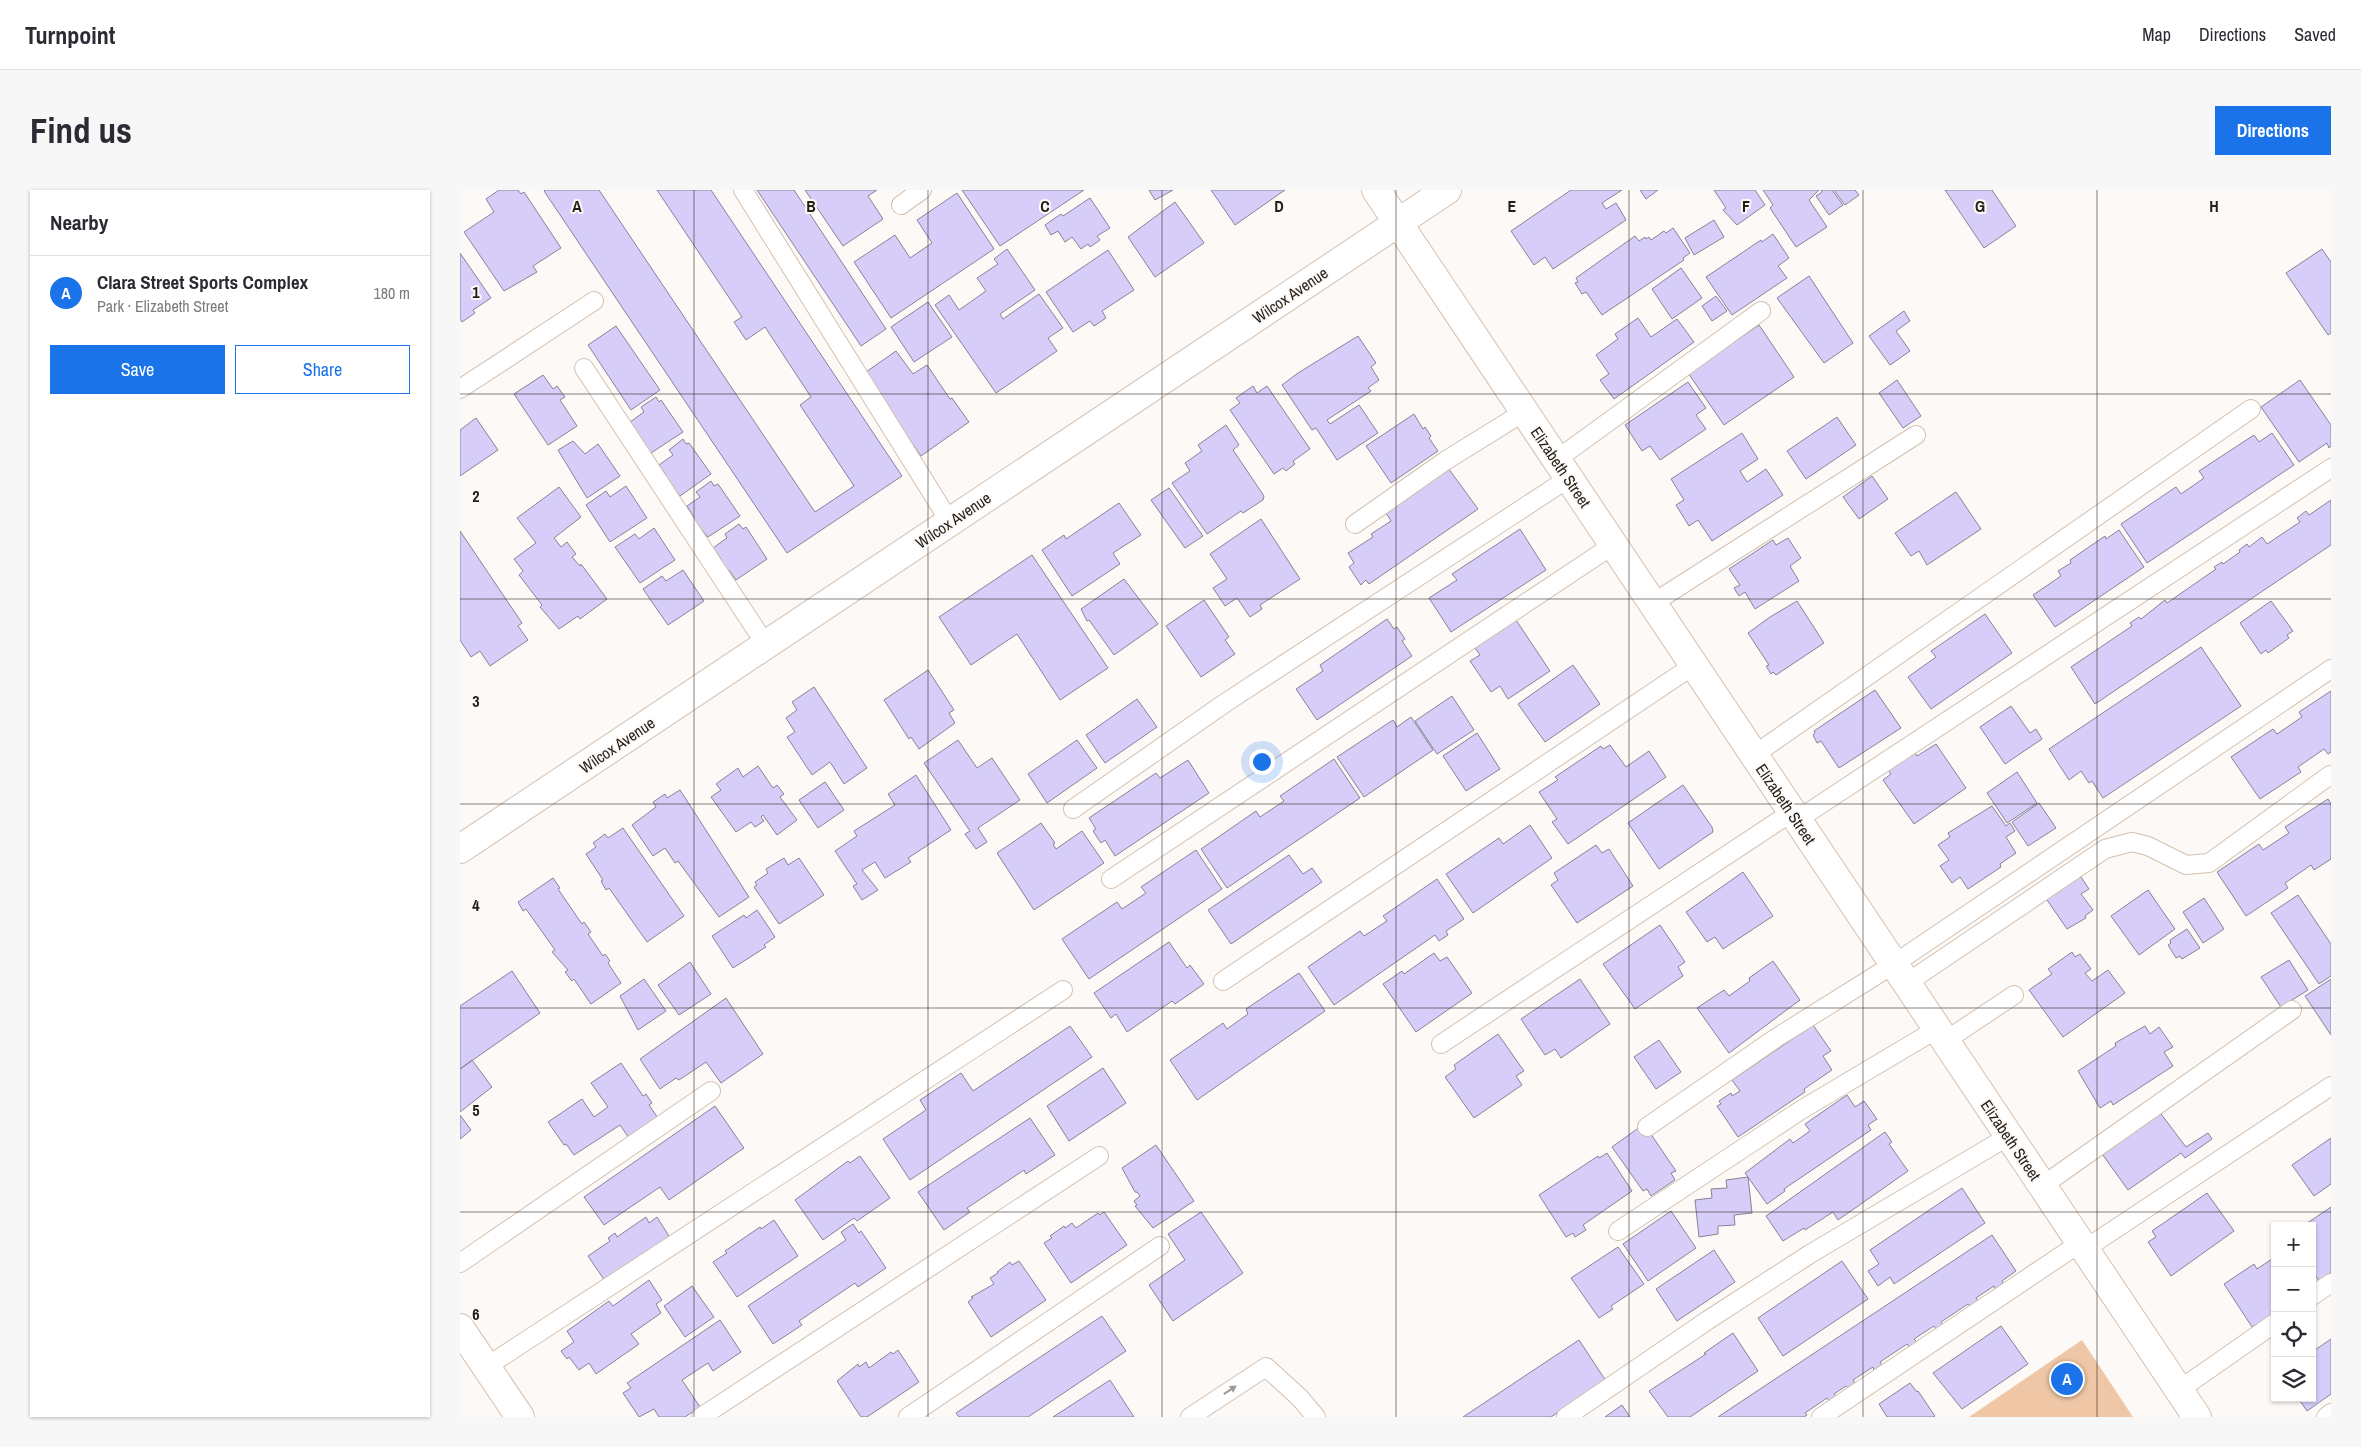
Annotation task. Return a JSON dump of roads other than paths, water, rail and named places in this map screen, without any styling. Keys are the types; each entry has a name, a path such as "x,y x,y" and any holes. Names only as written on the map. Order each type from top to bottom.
{"street":[{"name":"Elizabeth Street","path":"1376,190 2197,1417"},
{"name":"Wilcox Avenue","path":"460,849 1447,190"},
{"path":"460,1328 520,1417"}],"lane":[{"path":"743,190 950,522"},
{"path":"901,205 922,190"},
{"path":"460,390 594,301"},
{"path":"1073,809 1563,469 1761,311"},
{"path":"584,368 766,645"},
{"path":"1754,755 2250,409"},
{"path":"1355,524 1445,461 1524,412"},
{"path":"1653,603 1916,435"},
{"path":"1441,1044 2331,468"},
{"path":"1111,879 1613,545"},
{"path":"1223,981 1694,665"},
{"path":"1900,974 2331,669"},
{"path":"1647,1127 1776,1038 1900,974 2105,849 2132,842 2148,846 2186,865 2209,864 2330,775"},
{"path":"486,1367 1063,990"},
{"path":"1618,1231 1801,1110 2014,995"},
{"path":"2042,1186 2292,1010"},
{"path":"1820,1417 2331,1086"},
{"path":"460,1263 711,1091"},
{"path":"1566,1417 1708,1320 1810,1254 2009,1136"},
{"path":"701,1417 1098,1156"},
{"path":"908,1417 1160,1246"},
{"path":"2316,1293 2331,1283"},
{"path":"2179,1390 2271,1326"},
{"path":"1190,1417 1266,1367 1300,1398 1316,1417"},
{"path":"2326,1417 2331,1413"}],"place":[{"name":"Clara Street Sports Complex","path":"2067,1379"}]}
